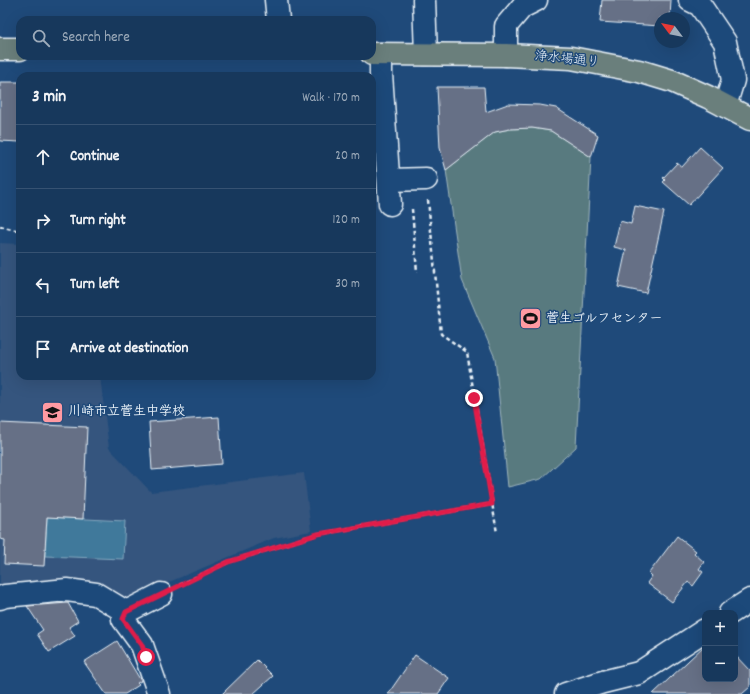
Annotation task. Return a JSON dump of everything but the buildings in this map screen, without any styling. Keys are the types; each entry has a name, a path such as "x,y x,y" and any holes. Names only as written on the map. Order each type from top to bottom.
{"main road":[{"path":"0,49 16,49"},
{"name":"浄水場通り","path":"377,54 506,55 571,58 639,71 672,81 750,119"}],"street":[{"path":"276,0 278,16"},
{"path":"424,0 426,54"},
{"path":"506,55 506,26 522,7 536,0"},
{"path":"690,0 700,5 725,42 733,80 725,106"},
{"path":"377,54 381,74 390,204"},
{"path":"389,180 426,179"},
{"path":"0,598 5,596 67,590 96,594 126,612"},
{"path":"159,694 142,645 123,619 126,612 162,594"},
{"path":"735,610 750,600"},
{"path":"566,694 603,682 639,673 702,632"}],"path":[{"path":"426,179 441,334 467,352 497,533"},
{"path":"0,226 16,230"},
{"path":"413,233 416,272"},
{"path":"162,594 228,562 318,534 492,504"}],"shaded area":[{"name":"川崎市立菅生中学校","path":"0,243 16,244 16,380 100,380 109,448 151,492 304,473 311,531 274,538 119,603 66,582 0,585"},
{"path":"47,517 125,521 123,559 45,556"}],"green space":[{"name":"菅生ゴルフセンター","path":"532,128 551,131 591,157 576,447 541,479 508,487 495,358 462,280 446,170 495,132 510,129"}],"place":[{"name":"菅生ゴルフセンター","path":"531,319"},
{"name":"川崎市立菅生中学校","path":"52,412"}],"route":[{"path":"146,657 142,645 123,619 126,612 228,562 318,534 492,504 474,398"}]}
